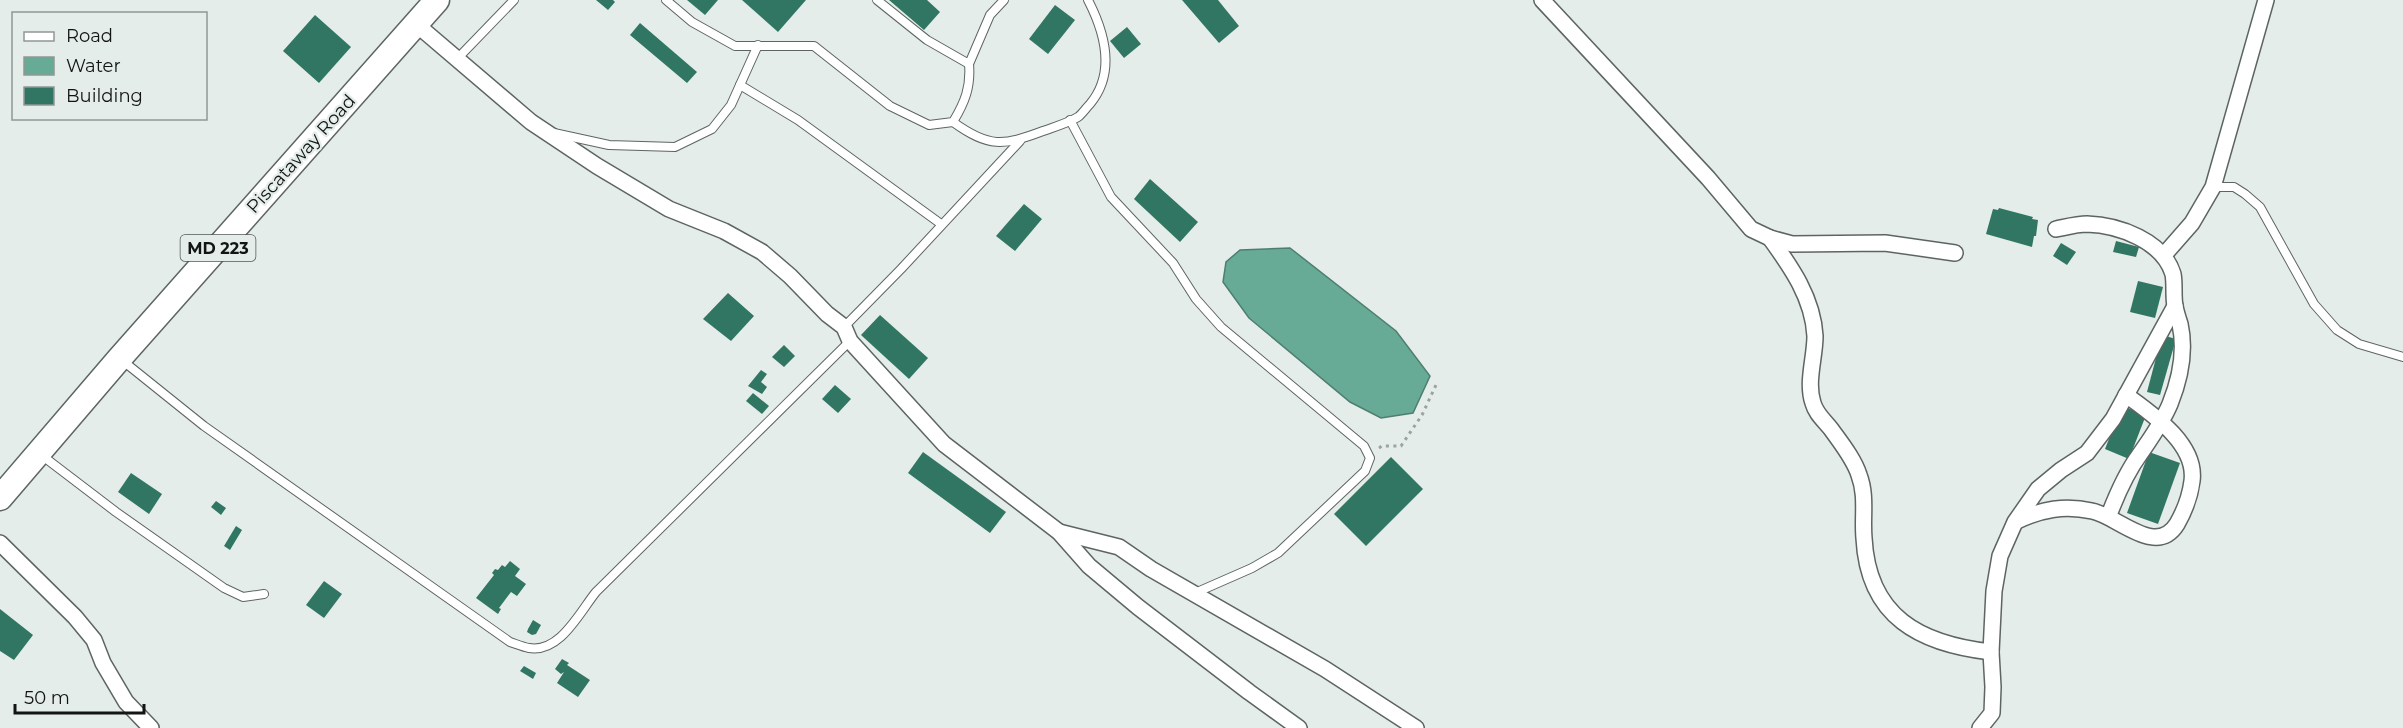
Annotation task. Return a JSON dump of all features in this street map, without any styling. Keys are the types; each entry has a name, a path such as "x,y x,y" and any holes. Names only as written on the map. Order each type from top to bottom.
{"main road":[{"name":"Piscataway Road","path":"0,498 119,359 437,0"}],"street":[{"path":"1542,0 1708,178 1751,229 1770,238 1792,244 1885,243 1955,253"},
{"path":"2163,255 2192,223 2213,187 2266,0"},
{"path":"416,24 544,131 642,195 745,241 762,252 790,276 847,334 944,444 1059,532 1089,566 1138,606 1299,728"},
{"path":"2056,229 2086,224 2122,230 2142,239 2163,255 2173,275 2175,306 2181,334 2182,365 2170,404 2154,436 2119,489 2109,515"},
{"path":"1770,238 1793,270 1807,299 1812,318 1815,335 1810,384 1812,401 1817,413 1848,454 1859,475 1864,501 1863,536 1866,566 1872,585 1881,600 1893,613 1916,631 1938,642 1960,648 1991,652"},
{"path":"1980,728 1992,713 1991,652 1994,591 2000,556 2014,522 2038,489 2087,453 2113,419 2175,306"},
{"path":"2014,522 2054,508 2092,511 2109,515 2132,531 2159,538 2171,533 2185,511 2191,493 2192,460 2162,420 2126,395"},
{"path":"1059,532 1119,547 1151,569 1325,669 1416,728"},
{"path":"0,543 75,617 94,640 103,663 126,702 151,728"}],"lane":[{"path":"457,59 514,0"},
{"path":"666,0 692,22 735,46 814,46 890,106 929,125 953,122 970,134 991,142 1014,142 1079,117 1099,93 1107,68 1100,31 1088,0"},
{"path":"877,0 927,40 969,63"},
{"path":"953,122 964,103 970,82 969,63 990,15 1004,0"},
{"path":"544,131 609,145 675,147 712,129 732,105 758,45"},
{"path":"741,85 798,120 941,224"},
{"path":"1070,120 1111,197 1173,263 1196,299 1221,327 1364,446 1370,458 1365,471 1278,552 1252,568 1195,593"},
{"path":"119,359 233,446 510,642 530,648 551,646 596,592 847,334 941,224 1022,139"},
{"path":"2213,187 2234,187 2260,207 2314,304 2337,330 2359,344 2403,357"},
{"path":"39,453 116,512 224,588 243,597 264,594"}],"path":[{"path":"1370,458 1382,446 1401,446 1422,416 1436,385"}],"water":[{"path":"1290,248 1396,331 1430,376 1413,413 1381,418 1350,402 1249,318 1223,282 1226,262 1240,250"}],"building":[{"path":"596,0 613,0 615,2 608,10"},
{"path":"687,0 718,0 705,15"},
{"path":"742,0 806,0 778,32"},
{"path":"889,0 927,0 940,12 924,30"},
{"path":"1182,0 1218,0 1239,26 1219,43"},
{"path":"1055,5 1075,20 1048,54 1029,39"},
{"path":"315,15 351,47 319,83 283,51"},
{"path":"640,23 697,72 687,83 630,35"},
{"path":"1127,27 1141,44 1124,58 1110,41"},
{"path":"1150,179 1198,222 1180,242 1134,199"},
{"path":"1024,204 1042,219 1015,251 996,236"},
{"path":"1999,208 2038,220 2032,247 1986,234 1993,209 1998,210"},
{"path":"2116,241 2139,247 2136,257 2113,252"},
{"path":"2061,243 2076,252 2067,265 2053,256"},
{"path":"2138,281 2163,287 2155,318 2130,312"},
{"path":"728,293 754,316 731,341 703,319"},
{"path":"880,315 928,358 909,379 861,335"},
{"path":"2162,335 2176,339 2160,395 2147,392"},
{"path":"784,345 795,356 784,367 772,357"},
{"path":"761,370 767,374 761,382 767,387 762,394 748,386"},
{"path":"835,385 851,399 838,413 822,399"},
{"path":"753,393 769,406 762,414 746,401"},
{"path":"2122,406 2146,415 2129,459 2105,449"},
{"path":"923,452 1006,512 990,533 908,473"},
{"path":"2149,452 2180,463 2158,524 2127,513"},
{"path":"1391,457 1423,489 1366,546 1334,514"},
{"path":"131,473 162,494 149,514 118,492"},
{"path":"216,501 226,508 221,515 211,507"},
{"path":"236,526 242,530 230,550 224,546"},
{"path":"510,561 520,569 515,576 526,584 517,596 511,592 499,608 501,609 498,614 476,598 494,575 492,573 495,569 498,570 502,565 505,567"},
{"path":"324,581 342,594 324,618 306,605"},
{"path":"0,609 33,635 14,660 0,651"},
{"path":"533,620 541,625 536,634 532,635 527,632"},
{"path":"562,659 569,663 567,665 590,680 578,697 557,683 564,672 561,674 555,669"},
{"path":"524,666 536,673 533,679 520,671"}]}
